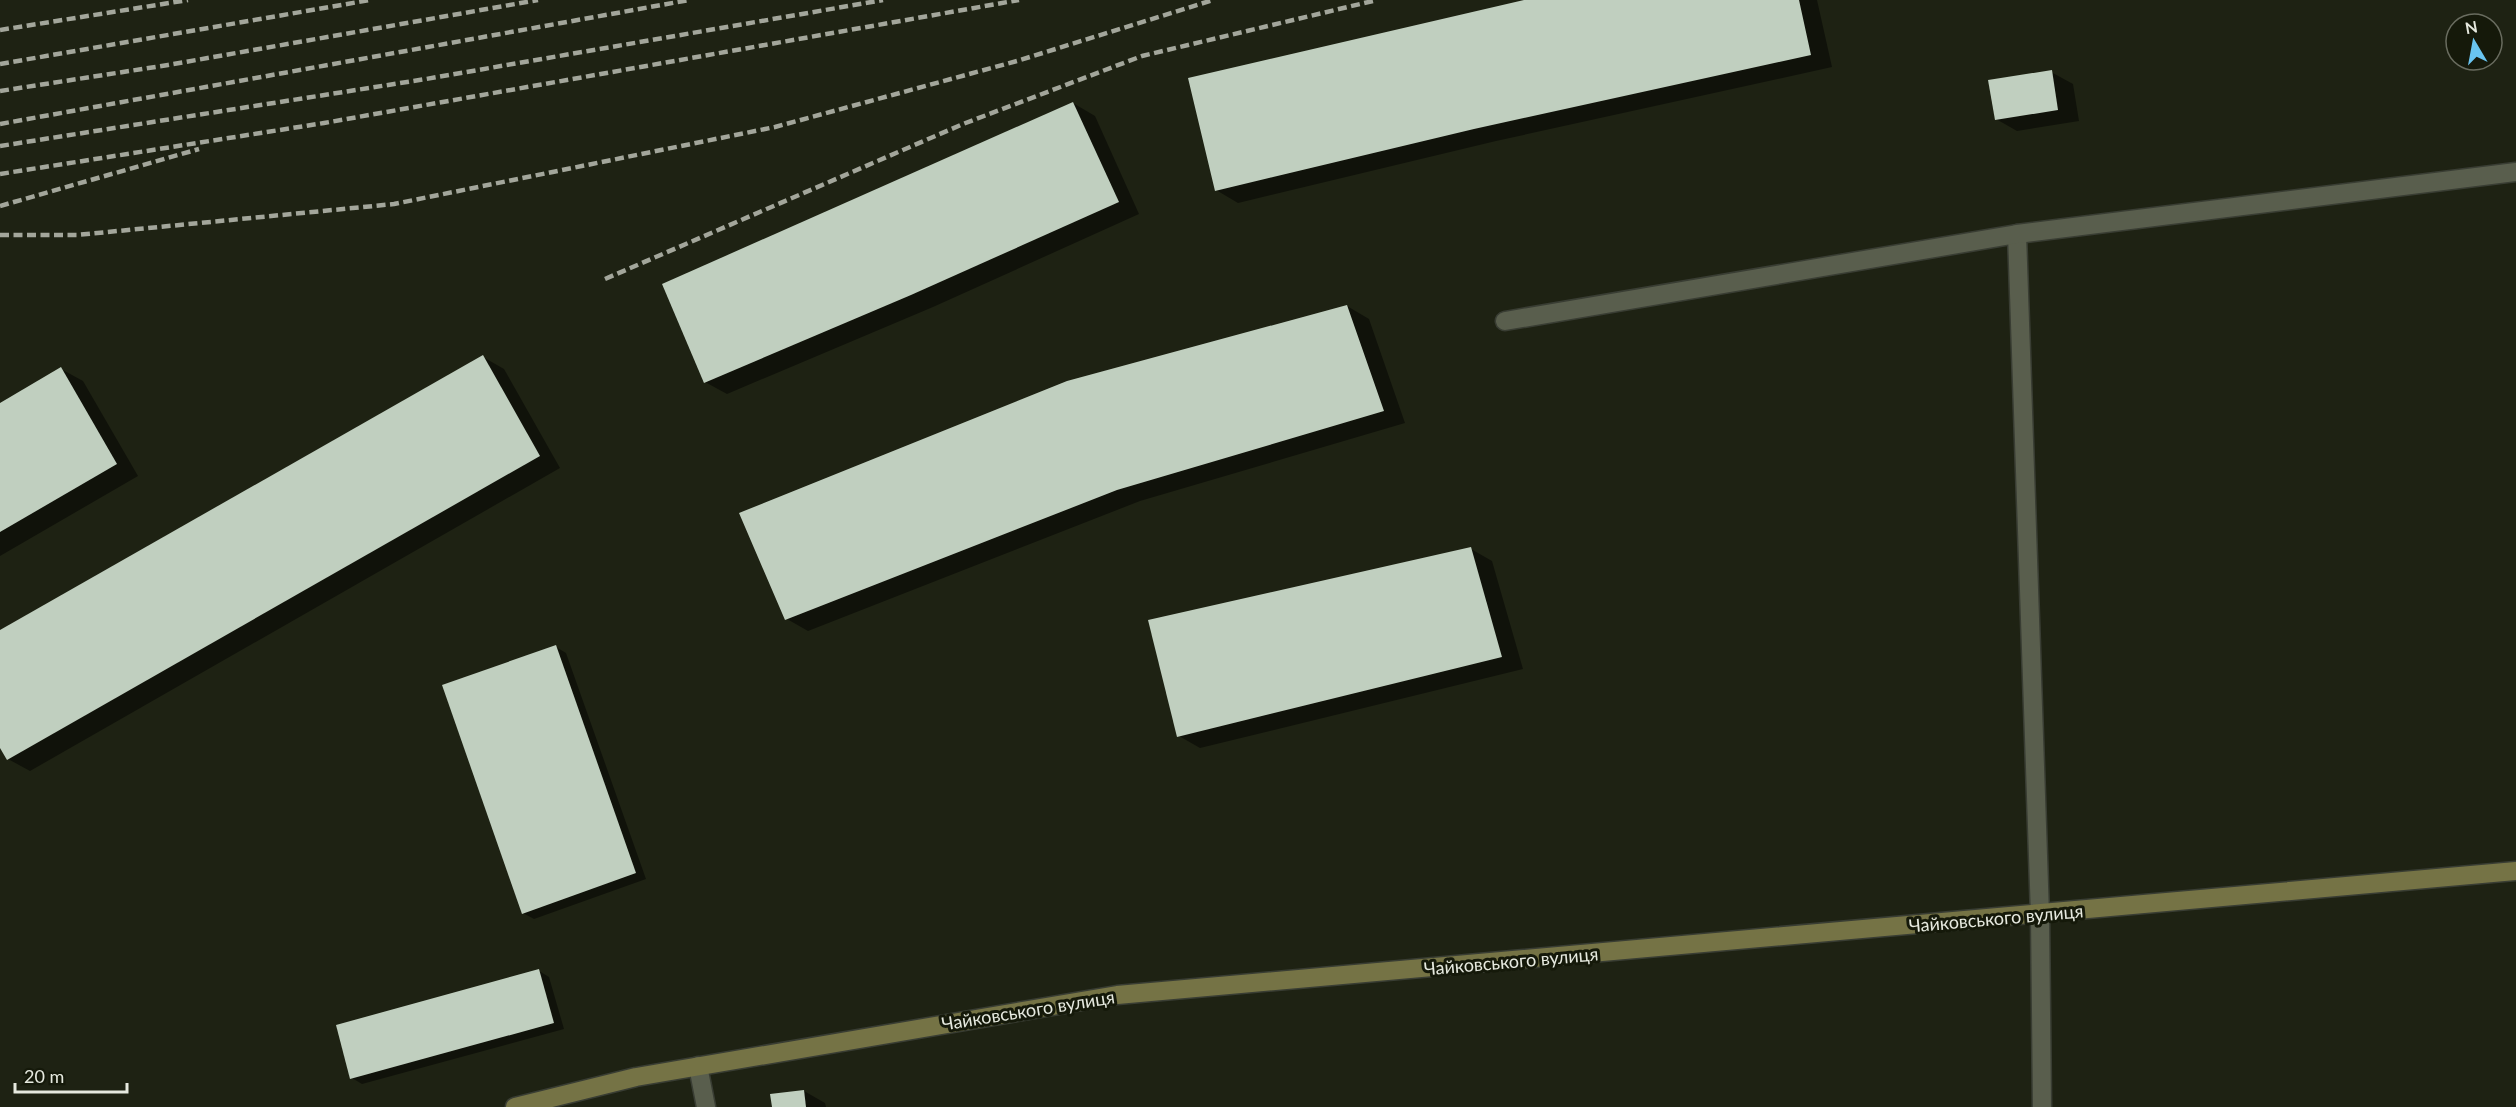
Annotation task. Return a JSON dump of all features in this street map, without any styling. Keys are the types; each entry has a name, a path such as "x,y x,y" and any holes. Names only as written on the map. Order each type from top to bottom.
{"main road":[{"name":"Чайковського вулиця","path":"515,1107 636,1077 1117,995 2040,915 2516,871"}],"street":[{"path":"1505,321 2017,234 2516,172"},
{"path":"2017,234 2040,915 2042,1107"},
{"path":"698,1066 706,1107"}],"building":[{"path":"1524,0 1799,0 1811,55 1474,129 1215,191 1188,78"},
{"path":"2052,70 2058,110 1995,120 1988,80"},
{"path":"1073,102 1119,202 911,295 704,383 662,284"},
{"path":"1347,305 1384,411 1117,490 785,620 739,513 1067,381"},
{"path":"483,355 540,456 7,760 0,748 0,630"},
{"path":"61,367 117,464 0,532 0,403"},
{"path":"1471,547 1502,657 1177,737 1148,620"},
{"path":"556,645 636,873 522,914 442,685"},
{"path":"539,969 554,1023 350,1079 336,1025"},
{"path":"804,1090 806,1107 772,1107 770,1094"}],"railway":[{"path":"0,30 188,0"},
{"path":"0,64 370,0"},
{"path":"0,91 168,65 538,0"},
{"path":"0,124 689,0"},
{"path":"0,146 426,79 883,0"},
{"path":"0,174 324,123 1019,0"},
{"path":"0,235 77,235 394,204 775,127 1017,61 1213,0"},
{"path":"605,279 963,124 1142,56 1377,0"},
{"path":"0,206 199,149"}]}
